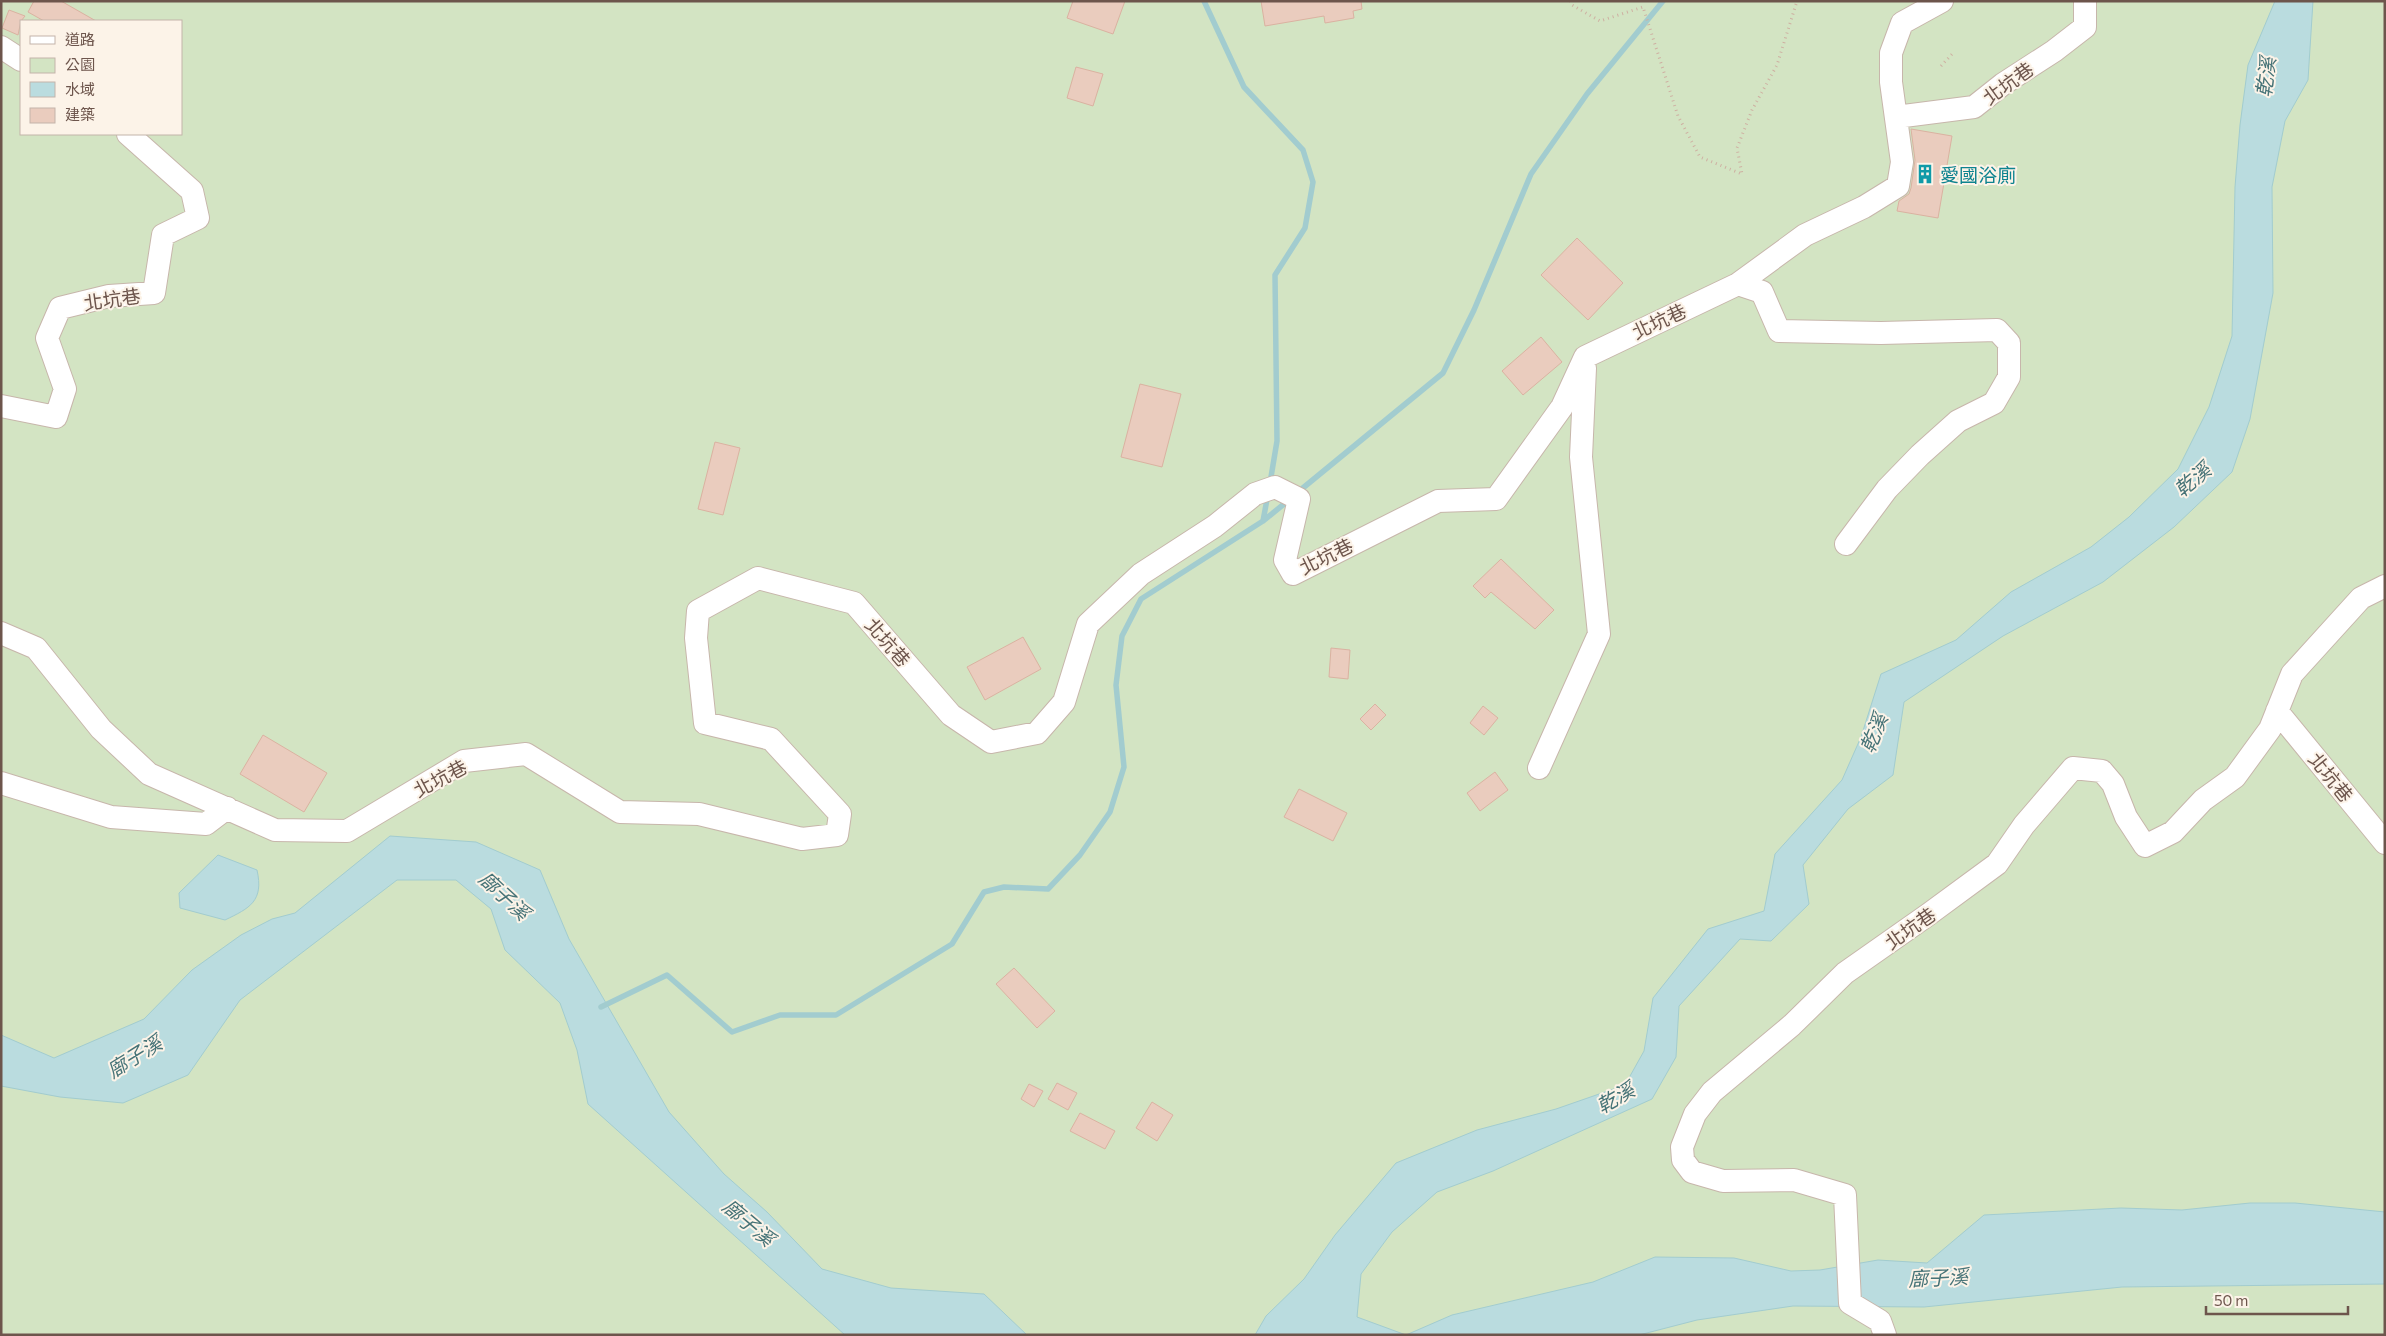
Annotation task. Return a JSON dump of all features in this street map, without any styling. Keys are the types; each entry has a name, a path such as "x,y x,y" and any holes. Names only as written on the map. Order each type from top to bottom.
{"street":[{"name":"北坑巷","path":"1,633 36,648 101,729 148,774 275,830 347,831 464,761 526,754 620,812 699,814 802,840 837,835 840,814 771,739 705,723 696,638 698,611 758,578 854,603 951,715 991,742 1037,733 1064,702 1088,624 1141,574 1215,526 1255,494 1275,487 1290,495 1285,560 1294,574 1438,501 1496,500 1562,407 1585,357 1738,284 1805,235 1864,207 1898,186 1902,162 1891,82 1891,53 1902,24 1942,1"},
{"name":"北坑巷","path":"1896,117 1974,108 2003,84 2054,51 2085,27 2085,1"},
{"path":"1,47 20,59"},
{"name":"北坑巷","path":"1,406 56,417 66,389 47,338 60,308 109,296 154,293 163,235 198,218 192,191 129,135"},
{"path":"1738,284 1762,292 1779,331 1881,333 1996,330 2009,343 2009,377 1994,403 1958,421 1920,455 1887,489 1846,544"},
{"path":"1539,768 1599,634 1581,457 1585,357"},
{"name":"北坑巷","path":"1885,1335 1880,1321 1850,1303 1845,1195 1794,1180 1724,1181 1692,1172 1683,1160 1682,1147 1695,1114 1712,1092 1792,1025 1845,972 1929,914 1996,864 2024,825 2073,768 2102,771 2113,784 2126,818 2145,846 2173,832 2204,800 2235,777 2270,729 2292,674 2361,598 2385,586"},
{"name":"北坑巷","path":"2277,711 2385,843"},
{"path":"1,783 111,818 206,824 227,808"}],"path":[{"path":"1570,1 1572,5 1600,21 1643,7 1678,116 1700,157 1742,174 1737,148 1752,110 1778,65 1797,1"},
{"path":"1941,66 1954,52"}],"green space":[{"path":"1,1 2385,1 2385,1335 1,1335"}],"water":[{"name":"乾溪","path":"2275,1 2313,1 2308,80 2285,121 2272,187 2273,293 2250,419 2232,472 2174,527 2103,582 2003,636 1904,702 1893,775 1848,809 1803,865 1809,904 1771,941 1740,939 1679,1006 1676,1057 1652,1099 1493,1171 1437,1192 1392,1232 1361,1274 1357,1317 1406,1335 1255,1335 1266,1316 1304,1279 1335,1235 1396,1163 1477,1130 1556,1109 1625,1085 1644,1051 1653,998 1708,929 1764,911 1775,854 1842,780 1861,737 1881,674 1956,640 2011,592 2091,547 2129,517 2178,469 2209,407 2232,336 2235,187 2240,125 2248,65"},
{"name":"廍子溪","path":"390,836 476,842 540,870 569,939 669,1112 724,1174 767,1212 822,1269 891,1288 984,1294 1027,1335 845,1335 588,1104 577,1050 560,1003 505,950 491,909 456,880 397,880 240,1000 188,1075 123,1103 60,1097 1,1086 1,1035 54,1058 144,1019 192,970 241,935 272,919 295,913"},
{"path":"218,855 257,870 259,881 257,896 253,902 242,911 225,920 180,908 179,893"},
{"name":"廍子溪","path":"2250,1203 2295,1203 2385,1212 2385,1284 2122,1287 1924,1307 1793,1306 1697,1320 1639,1335 1406,1335 1452,1315 1593,1282 1655,1257 1734,1258 1791,1271 1820,1270 1878,1260 1927,1263 1984,1215 2121,1208 2182,1210"}],"building":[{"path":"34,1 61,1 94,20 42,20 28,12"},
{"path":"1073,1 1125,1 1113,34 1067,18"},
{"path":"1261,1 1361,1 1362,9 1353,11 1354,18 1325,23 1324,16 1265,26"},
{"path":"9,10 25,16 20,20 18,35 2,28"},
{"path":"1076,67 1103,74 1093,106 1067,98"},
{"name":"愛國浴廁","path":"1911,129 1952,136 1938,218 1897,211 1899,201 1909,194 1911,188 1915,160"},
{"path":"1577,238 1623,283 1588,320 1541,275"},
{"path":"1541,337 1562,362 1523,395 1502,371"},
{"path":"1140,384 1181,394 1162,467 1121,457"},
{"path":"715,442 740,448 723,515 698,509"},
{"path":"1501,559 1554,610 1535,629 1491,592 1485,598 1473,586"},
{"path":"1023,637 1041,669 985,700 967,667"},
{"path":"1331,648 1350,650 1348,679 1329,677"},
{"path":"1375,704 1386,715 1371,730 1360,719"},
{"path":"1483,706 1498,718 1484,735 1470,723"},
{"path":"263,735 327,773 304,812 240,774"},
{"path":"1495,772 1508,790 1480,811 1467,793"},
{"path":"1299,789 1347,813 1333,841 1284,817"},
{"path":"1014,968 1055,1011 1037,1028 996,984"},
{"path":"1057,1083 1077,1093 1068,1110 1048,1099"},
{"path":"1029,1084 1043,1091 1034,1107 1021,1099"},
{"path":"1152,1102 1173,1115 1157,1141 1136,1128"},
{"path":"1080,1113 1115,1131 1105,1149 1070,1131"}],"waterway":[{"path":"1204,1 1244,87 1303,150 1313,182 1305,228 1275,275 1277,441 1270,483"},
{"path":"1298,492 1443,373 1474,310 1531,174 1587,94 1663,1"},
{"path":"1263,521 1268,494"},
{"path":"601,1007 667,975 732,1032 780,1015 836,1015 952,944 984,892 1004,887 1048,889 1080,855 1110,812 1124,767 1116,685 1122,636 1141,599 1263,521 1289,500"}],"place":[{"name":"愛國浴廁","path":"1925,174"}]}
